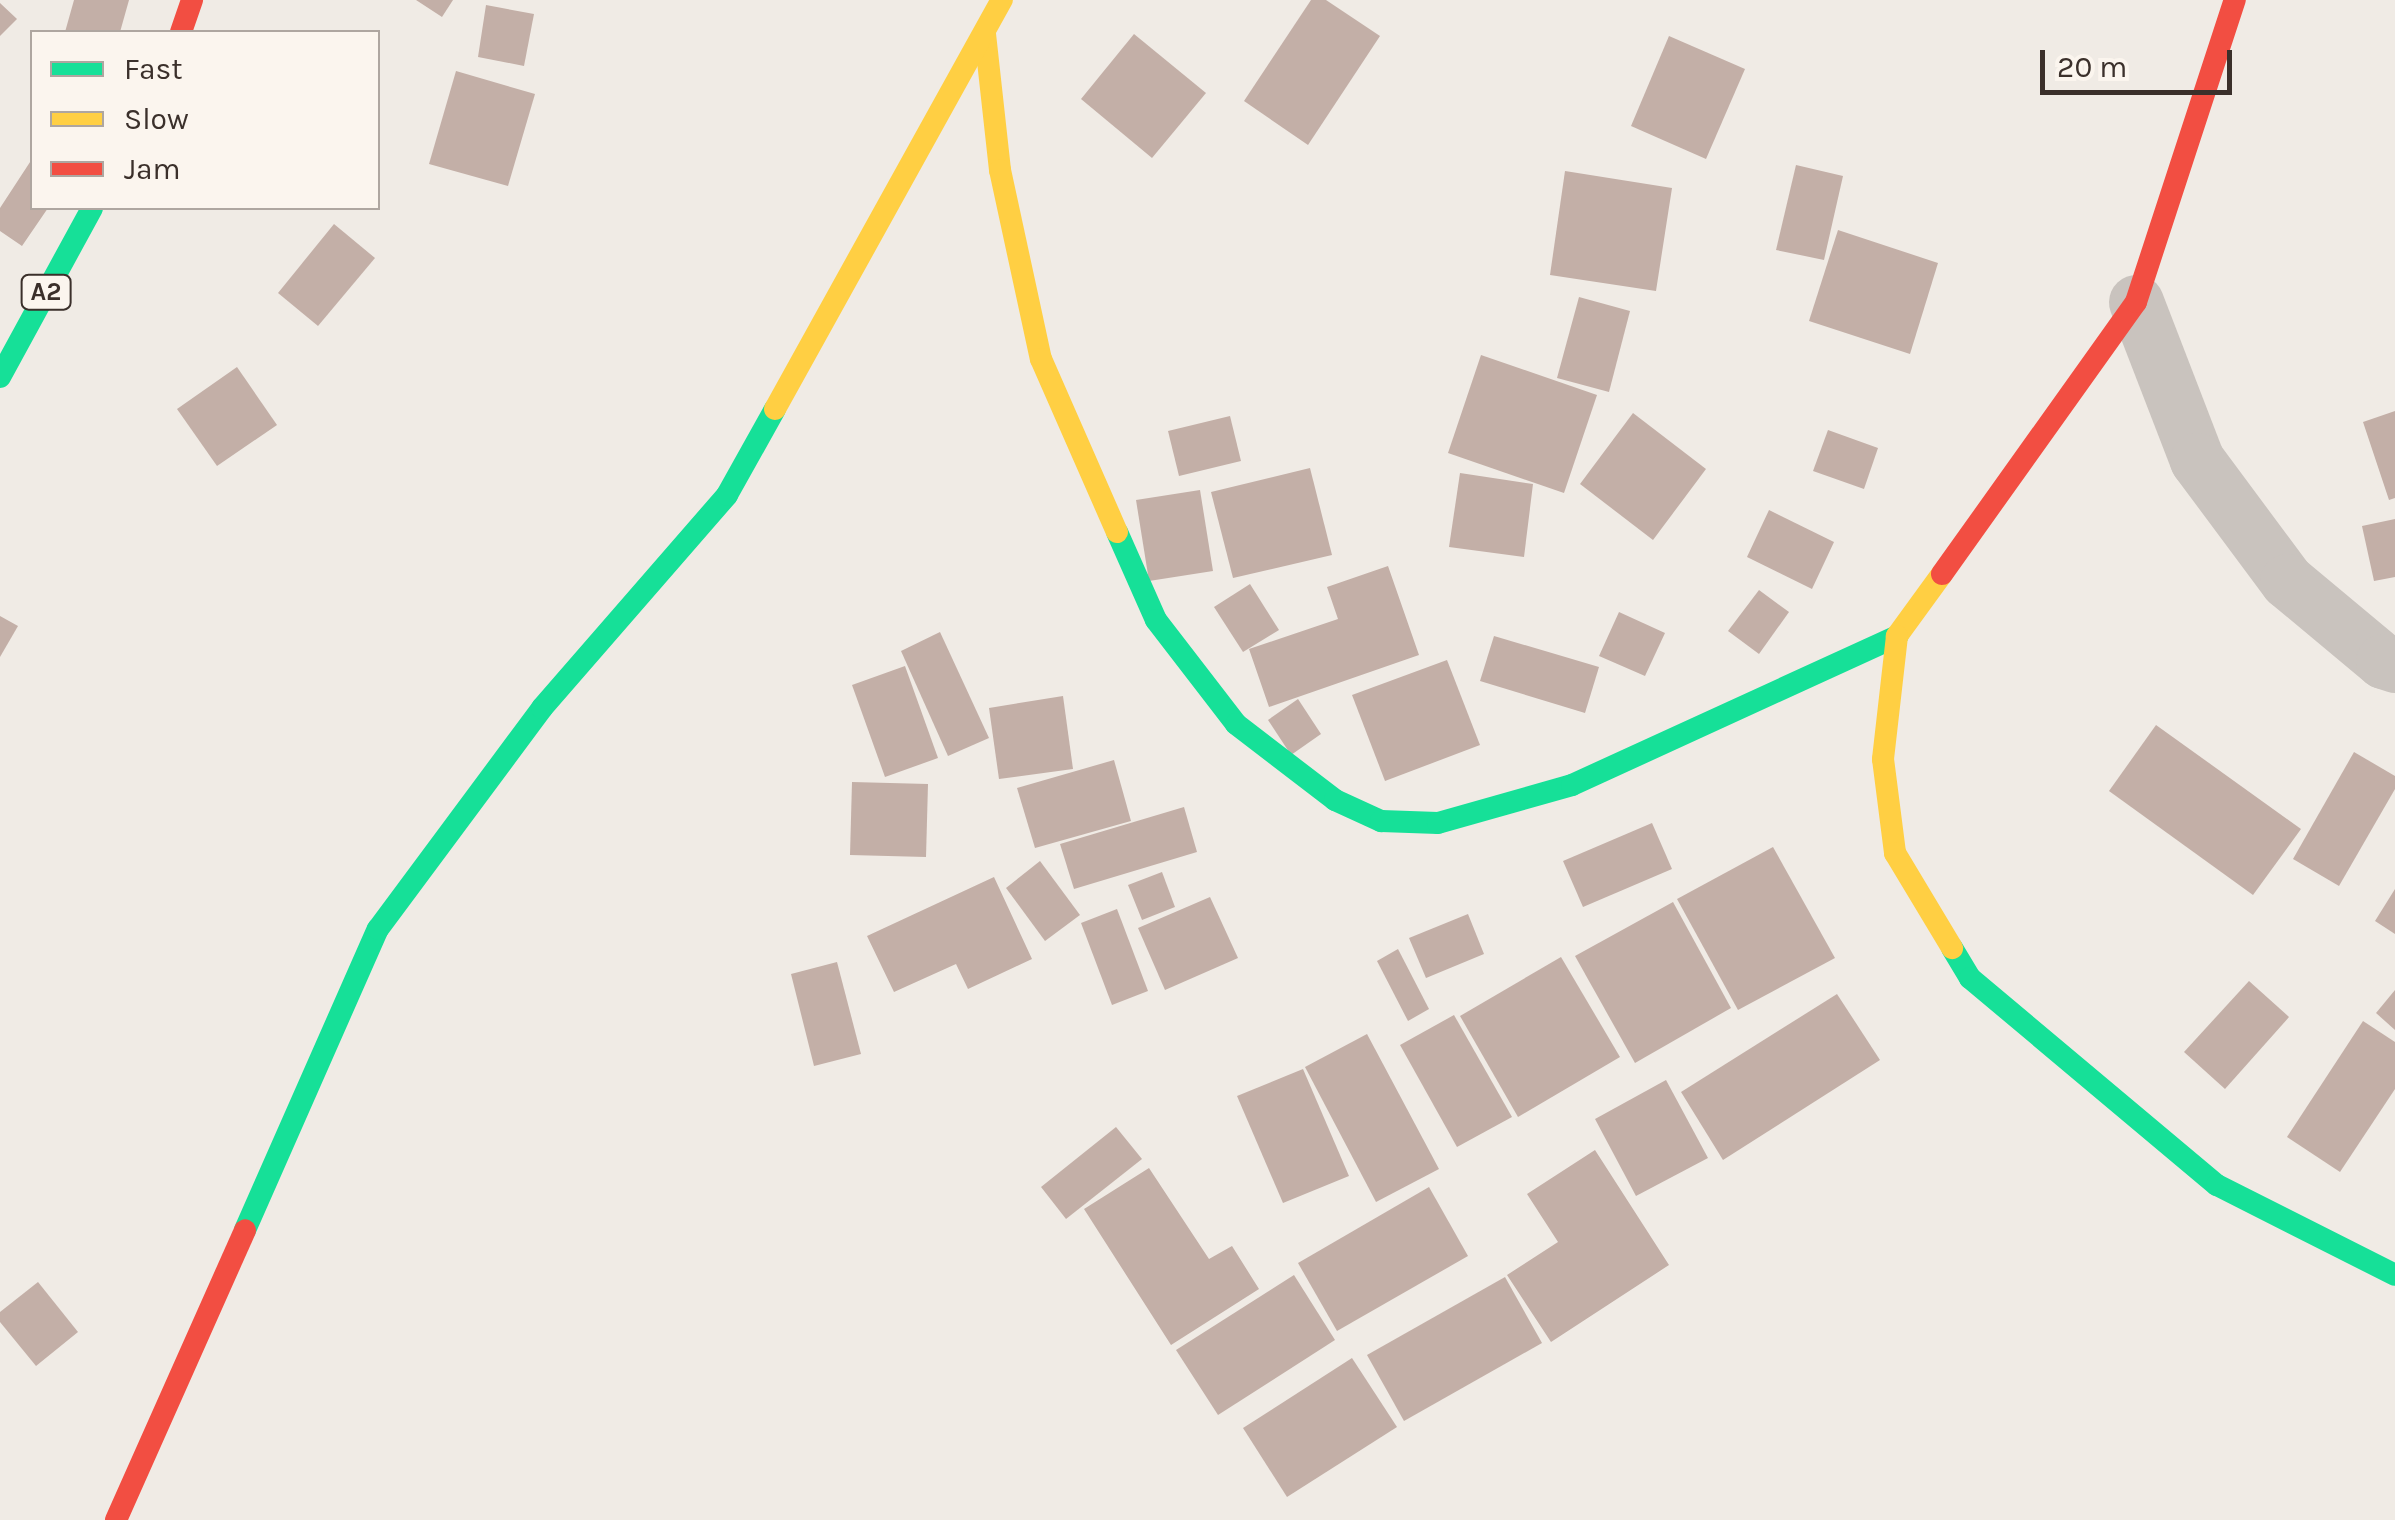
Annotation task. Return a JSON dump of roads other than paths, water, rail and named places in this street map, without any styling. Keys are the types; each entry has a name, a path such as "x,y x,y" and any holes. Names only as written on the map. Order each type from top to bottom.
{"main road":[{"path":"182,30 192,0"},
{"path":"116,1520 378,929 542,708 727,495 1002,0"},
{"path":"2235,0 2136,302 1897,636 1883,758 1895,853 1970,978 2217,1185 2395,1274"},
{"path":"985,34 1000,170 1041,359 1156,620 1236,724 1335,800 1381,821 1438,823 1572,785 1897,636"},
{"name":"A2","path":"0,377 91,210"}],"street":[{"path":"2136,302 2196,460 2288,580 2383,661 2395,665"}]}
